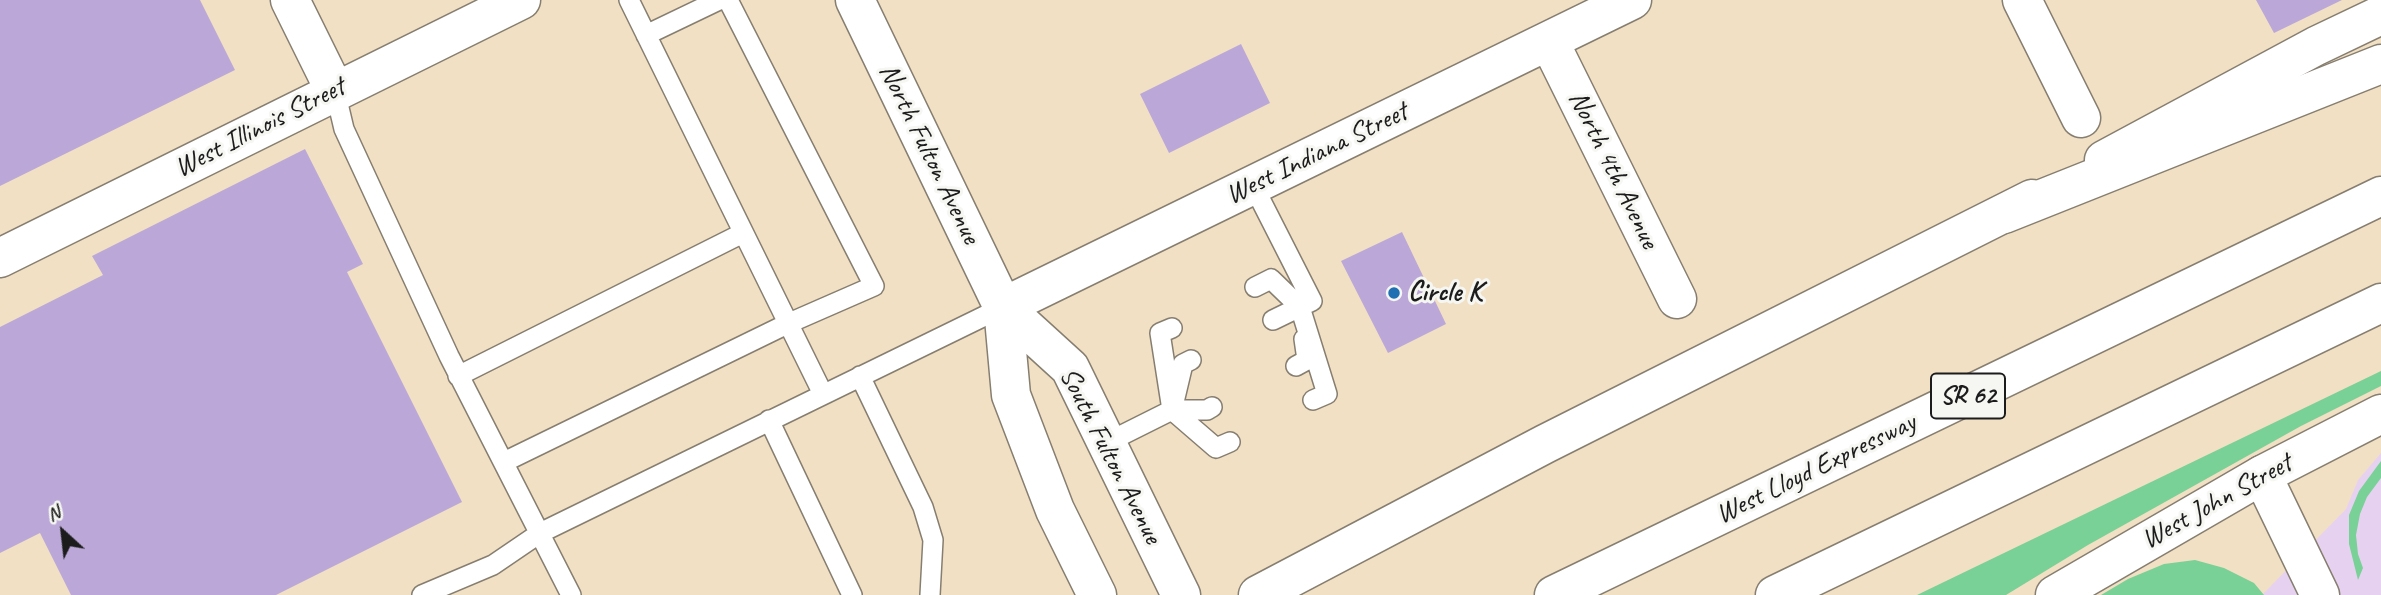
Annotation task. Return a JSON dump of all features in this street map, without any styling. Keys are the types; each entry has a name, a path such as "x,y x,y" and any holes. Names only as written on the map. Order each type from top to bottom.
{"main road":[{"path":"290,0 335,90"},
{"name":"West Illinois Street","path":"0,258 521,0"},
{"name":"North Fulton Avenue","path":"855,0 1003,307"},
{"name":"West Indiana Street","path":"1003,307 1632,0"},
{"path":"2022,0 2081,118"},
{"path":"1258,595 1545,444 2004,214 2316,46 2381,15"},
{"name":"North 4th Avenue","path":"1549,41 1677,299"},
{"path":"2004,214 2381,64"},
{"name":"West Lloyd Expressway","path":"1554,595 2381,196"},
{"path":"1775,595 2381,303"},
{"name":"South Fulton Avenue","path":"1003,307 1070,368 1181,595"},
{"name":"South Fulton Avenue","path":"1003,307 1011,395 1055,510 1097,595"},
{"name":"West John Street","path":"2055,595 2262,475 2381,414"},
{"path":"2262,475 2320,595"}],"lane":[{"path":"629,0 822,394"},
{"path":"646,34 719,0"},
{"path":"504,462 788,324 874,286 728,0"},
{"path":"335,90 344,129 458,376 571,595"},
{"path":"1253,185 1312,301 1273,320"},
{"path":"458,376 743,233"},
{"path":"1255,287 1271,279 1300,307 1327,394 1313,400"},
{"path":"422,595 494,565 540,533 1003,307"},
{"path":"1296,366 1307,360 1300,307"},
{"path":"1172,328 1160,333 1172,410 1216,448 1230,442"},
{"path":"1172,410 1184,364 1191,360"},
{"path":"860,376 923,507 933,540 930,595"},
{"path":"1106,443 1172,410 1207,410 1212,407"},
{"path":"769,420 852,595"}],"shaded area":[{"path":"2381,453 2381,595 2262,595 2346,509 2358,480"}],"green space":[{"path":"2381,371 2381,386 2301,426 2088,545 2006,595 1917,595"},
{"path":"2381,461 2381,478 2367,497 2360,514 2356,535 2363,568 2358,580 2349,544 2349,515 2359,491"},
{"path":"2195,560 2224,568 2254,583 2264,595 2101,595 2128,579 2164,564"}],"building":[{"path":"0,0 200,0 235,70 0,186"},
{"path":"2256,0 2342,0 2274,33"},
{"path":"1241,44 1270,103 1169,153 1140,94"},
{"path":"305,149 363,264 347,272 462,502 276,595 71,595 40,533 0,553 0,327 103,275 92,256"},
{"name":"Circle K","path":"1402,232 1446,324 1388,353 1341,261"}],"place":[{"name":"Circle K","path":"1394,293"}]}
